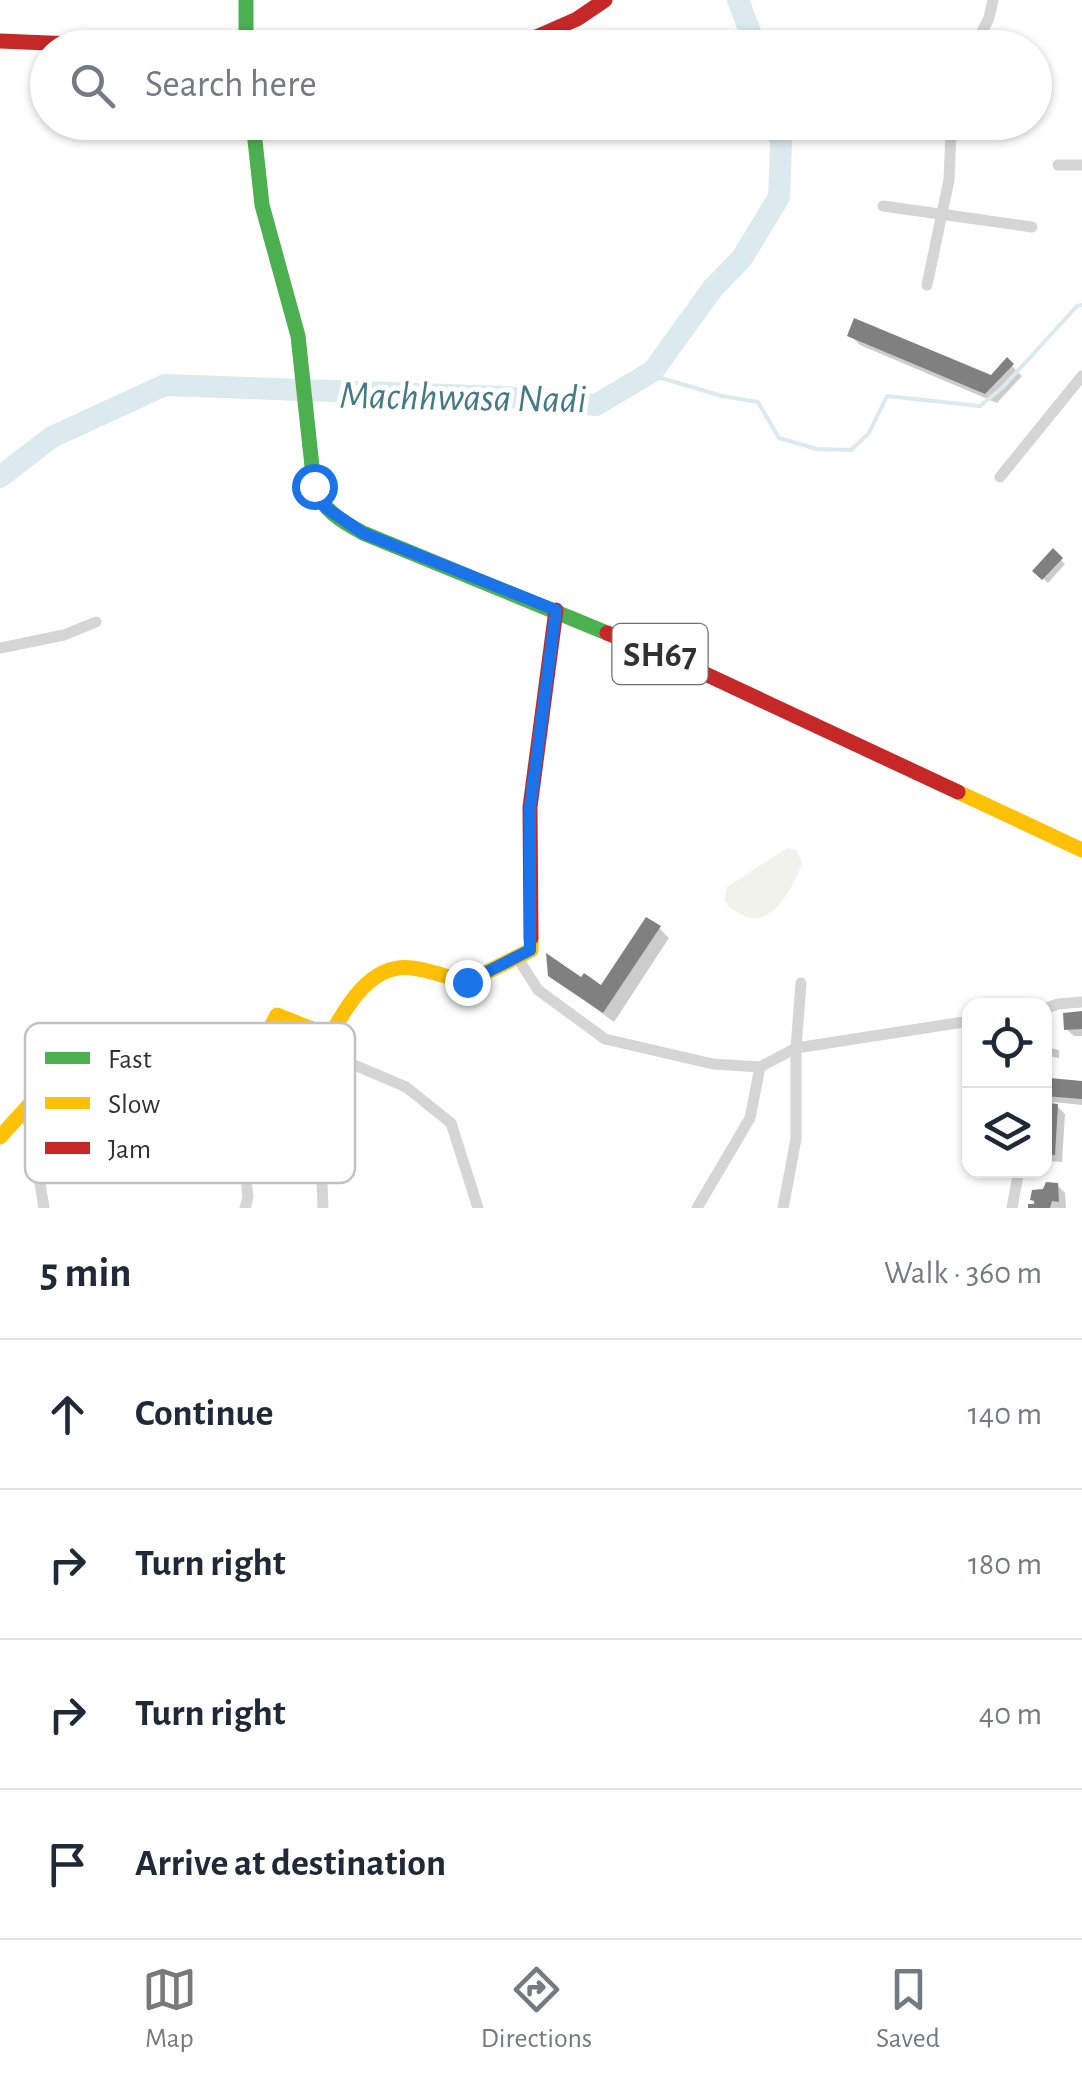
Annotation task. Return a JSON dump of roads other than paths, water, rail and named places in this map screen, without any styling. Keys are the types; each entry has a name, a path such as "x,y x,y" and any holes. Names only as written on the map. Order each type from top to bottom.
{"main road":[{"path":"246,0 246,30"},
{"path":"552,30 605,0"},
{"path":"0,40 30,41"},
{"name":"SH67","path":"255,140 262,205 298,336 316,495 339,519 363,533 556,610 766,701 1082,850"},
{"path":"337,1023 367,982 401,967 467,982 530,950 530,807 556,610"},
{"path":"273,1023 277,1015 297,1023"},
{"path":"0,1137 23,1112"}],"street":[{"path":"983,30 993,0"},
{"path":"928,285 949,180 952,140"},
{"path":"1058,165 1082,165"},
{"path":"883,206 1032,227"},
{"path":"1000,477 1082,376"},
{"path":"0,648 64,635 96,622"},
{"path":"517,956 538,990 606,1039 713,1064 760,1067 796,1048 962,1022"},
{"path":"783,1208 796,1139 801,983"},
{"path":"1052,1006 1082,1002"},
{"path":"355,1065 406,1087 450,1123 478,1208"},
{"path":"697,1208 750,1118 760,1067"},
{"path":"23,1112 25,1116"},
{"path":"1012,1208 1018,1178"},
{"path":"40,1183 44,1208"},
{"path":"245,1208 246,1183"},
{"path":"322,1183 323,1208"}],"waterway":[{"name":"Machhwasa Nadi","path":"738,0 749,30"},
{"name":"Machhwasa Nadi","path":"0,477 52,437 165,385 505,397 596,405 653,371 713,288 742,258 779,197 780,140"},
{"path":"648,374 722,396 758,402 779,438 817,449 851,450 869,433 887,396 980,406 1082,305"}]}
